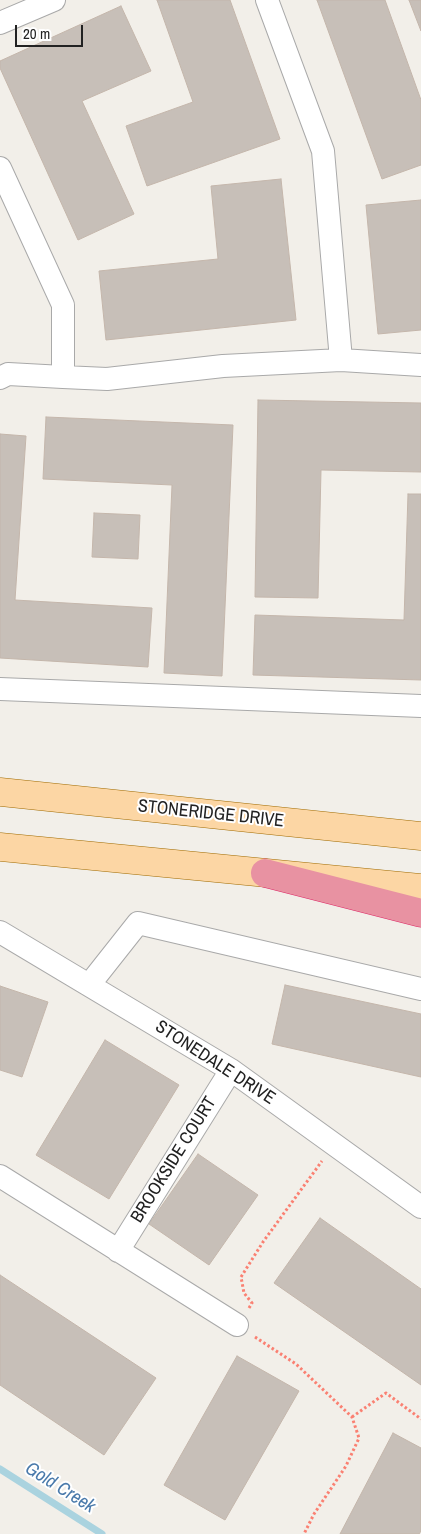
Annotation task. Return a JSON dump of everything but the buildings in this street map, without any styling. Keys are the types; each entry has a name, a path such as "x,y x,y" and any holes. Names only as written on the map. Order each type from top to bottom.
{"highway":[{"path":"265,873 421,913"}],"main road":[{"name":"STONERIDGE DRIVE","path":"0,792 421,836"},
{"path":"0,847 421,888"}],"street":[{"path":"0,23 54,0"},
{"path":"267,0 323,151 341,360"},
{"path":"0,168 63,305 62,377"},
{"path":"0,378 8,374 107,380 223,366 341,360 421,365"},
{"path":"0,689 421,706"},
{"path":"89,984 138,923 421,989"},
{"name":"STONEDALE DRIVE","path":"0,932 231,1070 421,1207"},
{"name":"BROOKSIDE COURT","path":"118,1250 231,1070"},
{"path":"0,1176 236,1325"}],"path":[{"path":"304,1534 314,1514 346,1466 359,1438 352,1417 296,1364 236,1325 252,1303 244,1293 241,1277 263,1242 335,1145"},
{"path":"352,1417 386,1393 421,1419"}],"waterway":[{"name":"Gold Creek","path":"0,1469 102,1534"}]}
